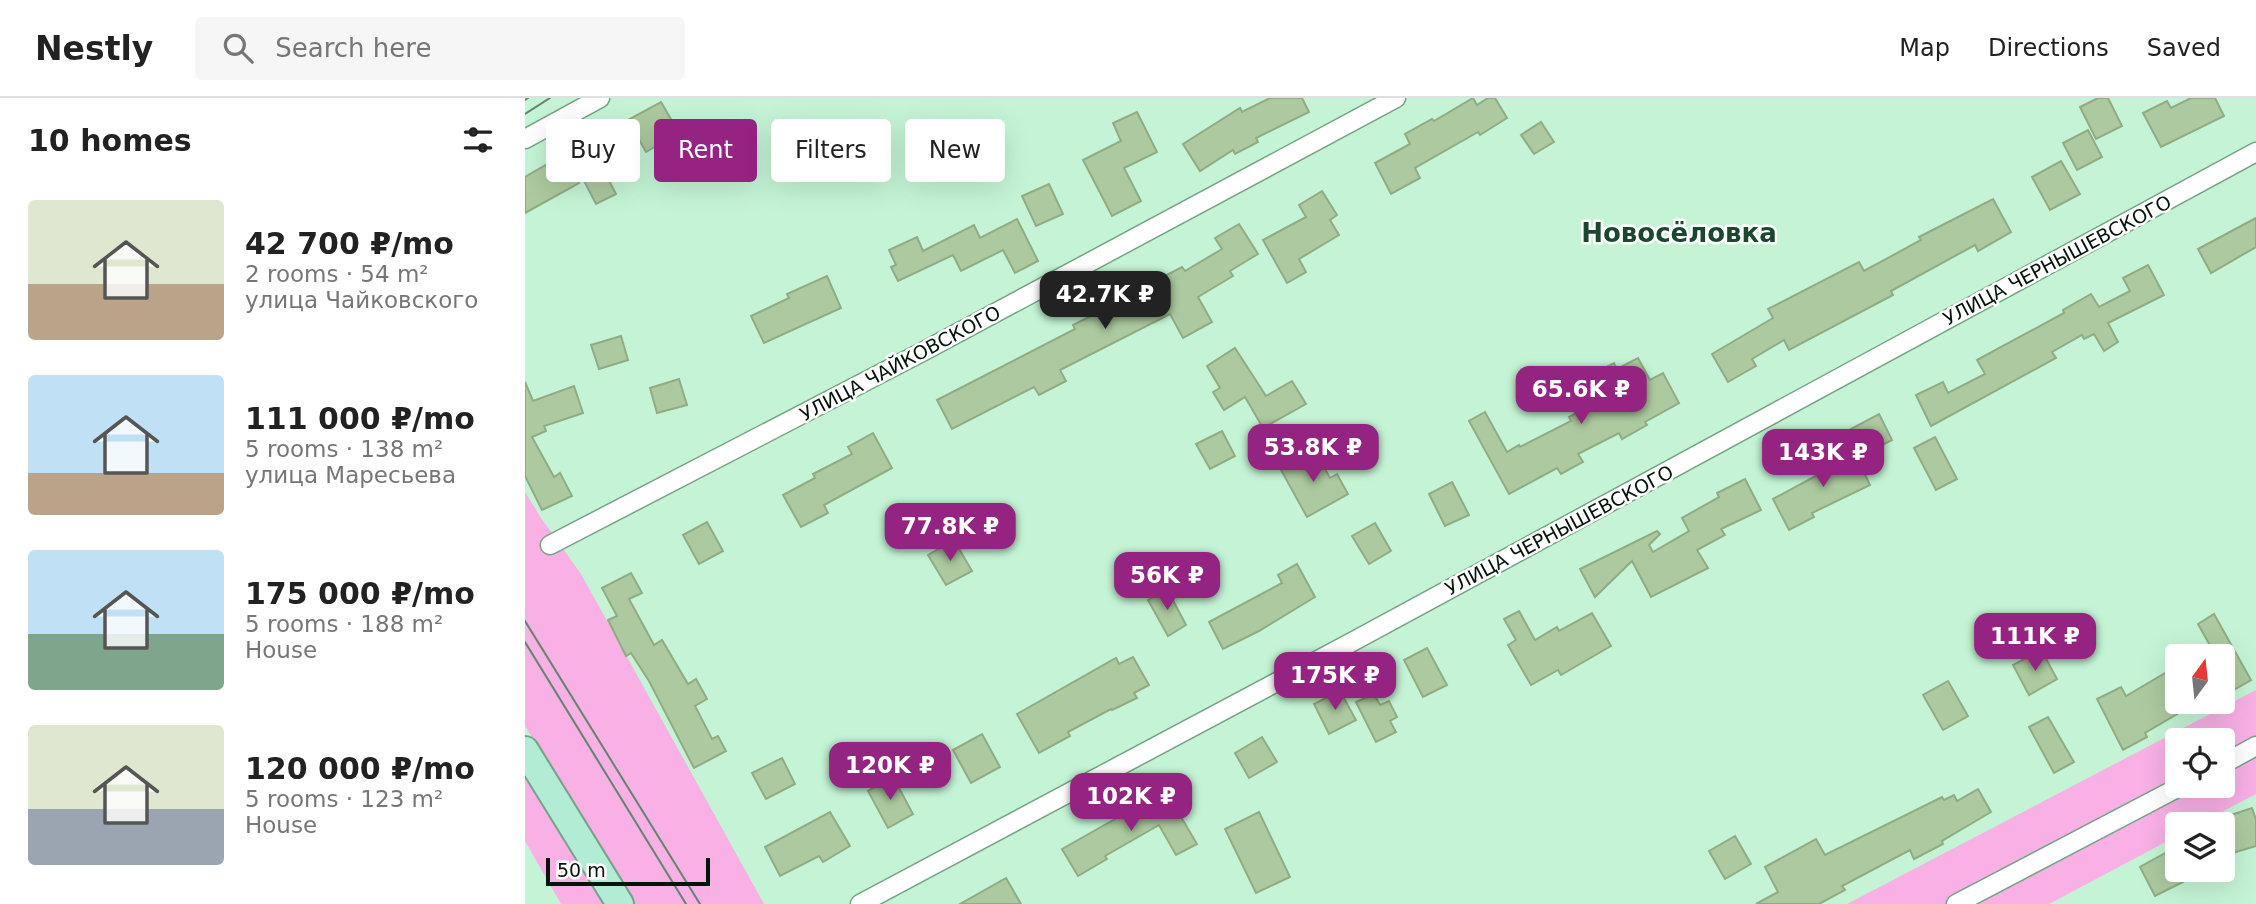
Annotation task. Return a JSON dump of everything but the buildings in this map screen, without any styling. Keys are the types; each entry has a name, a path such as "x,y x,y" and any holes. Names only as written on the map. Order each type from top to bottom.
{"main road":[{"path":"525,750 620,904"}],"street":[{"path":"525,139 600,98"},
{"name":"УЛИЦА ЧАЙКОВСКОГО","path":"550,545 924,351 1396,98"},
{"name":"УЛИЦА ЧЕРНЫШЕВСКОГО","path":"860,904 1352,642 2256,152"},
{"path":"2235,757 2256,746"},
{"path":"1956,904 2165,794"}],"shaded area":[{"path":"525,492 581,574 764,904 635,904 525,726"},
{"path":"2256,690 2256,794 2222,812 2165,812 2165,842 2049,904 1847,904 2165,738 2165,798 2235,798 2235,728 2183,728 2210,714 2235,714 2235,701"},
{"path":"525,774 606,904 561,904 525,841"}],"tram line":[{"path":"525,114 550,98"},
{"path":"525,621 700,904"},
{"path":"525,642 686,904"}],"district":[{"name":"Новосёловка","path":"1679,233"}]}
